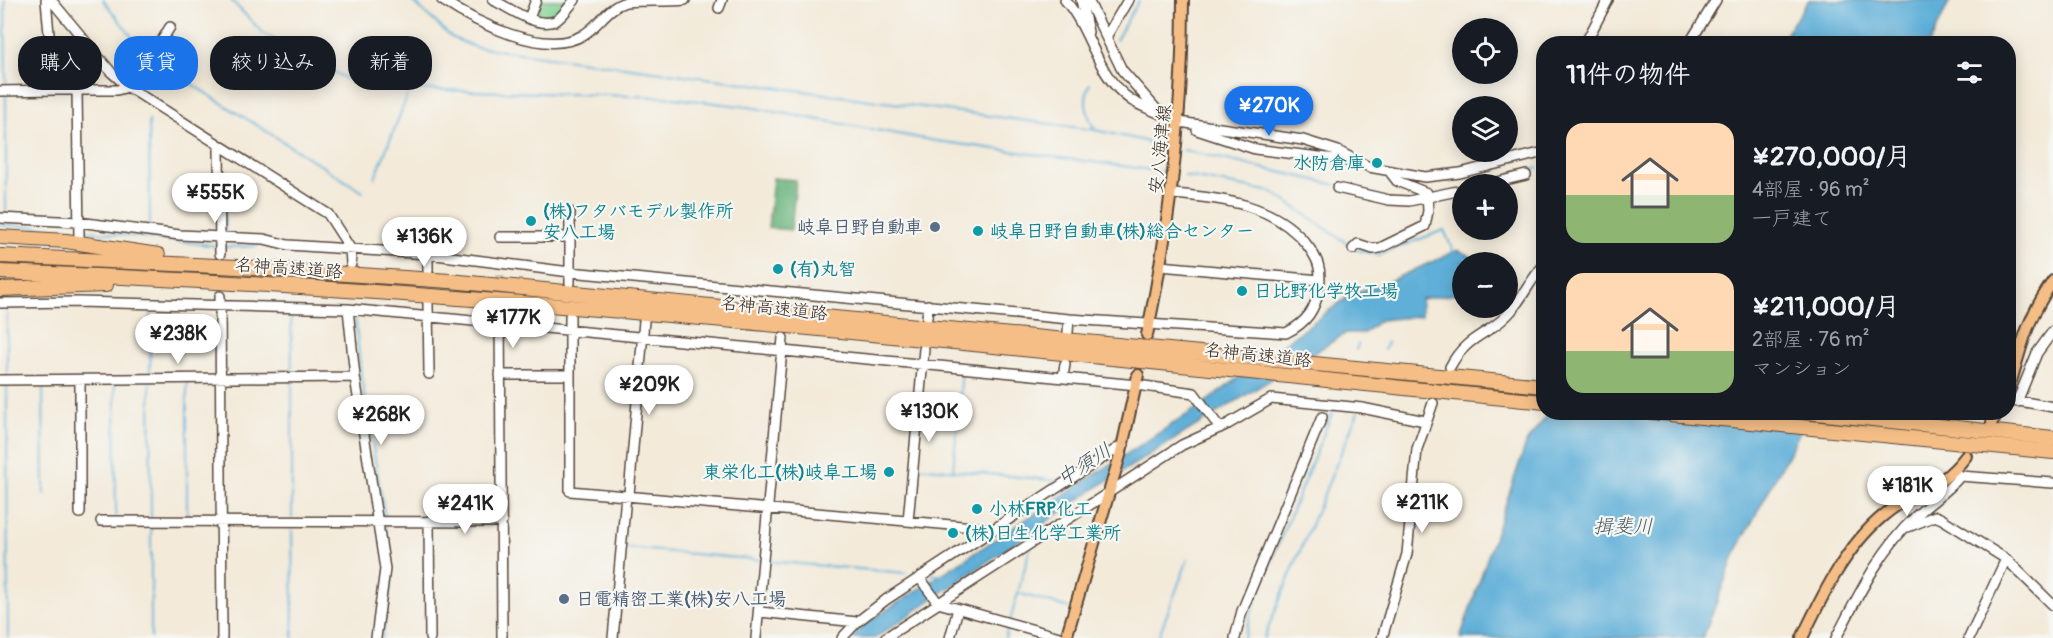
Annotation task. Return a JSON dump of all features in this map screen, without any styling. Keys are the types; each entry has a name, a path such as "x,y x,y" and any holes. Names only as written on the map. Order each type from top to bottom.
{"highway":[{"path":"0,237 66,241 174,257 372,271 450,281"},
{"name":"名神高速道路","path":"0,256 238,267 450,281 1536,385"},
{"name":"名神高速道路","path":"0,272 273,285 574,307 1536,401"},
{"path":"0,289 92,285 273,285"},
{"path":"1730,420 2053,452"},
{"path":"1885,420 2053,438"}],"main road":[{"name":"安八海津線","path":"1147,335 1173,194 1179,122 1183,0"},
{"path":"2016,361 2031,315 2053,282"},
{"path":"1064,638 1123,448 1138,380"},
{"path":"1802,638 1835,575 1866,531 1885,513 1957,474 1966,456"}],"street":[{"path":"49,0 114,75"},
{"path":"49,0 51,36"},
{"path":"442,0 505,33 563,43 590,32 615,6 628,1 685,0"},
{"path":"493,0 529,18 545,22 555,20 574,0"},
{"path":"529,18 536,0"},
{"path":"1065,0 1089,38"},
{"path":"1081,0 1089,38 1099,63 1117,89 1132,102 1157,110 1179,122 1256,148 1356,161 1390,172 1425,177 1460,173 1536,154"},
{"path":"1088,0 1122,70 1157,110"},
{"path":"1106,37 1128,0"},
{"path":"1589,36 1608,0"},
{"path":"1694,36 1716,0"},
{"path":"164,36 170,27"},
{"path":"0,91 54,90"},
{"path":"77,90 79,238"},
{"path":"132,90 328,214 350,249 351,264"},
{"path":"1179,122 1303,140 1338,151 1356,161"},
{"path":"219,147 220,254"},
{"path":"1353,249 1358,244 1373,249 1380,248 1425,226 1428,198 1424,190 1397,182 1390,172"},
{"path":"1518,178 1526,176"},
{"path":"1337,188 1389,200 1409,201 1452,192"},
{"path":"0,218 78,222 180,235 264,239 288,245 428,255 570,272 1069,319 1286,333 1298,327 1314,309 1321,271 1316,256 1292,229 1279,218 1259,209 1198,196 1173,194"},
{"path":"570,212 570,283"},
{"path":"500,237 570,237"},
{"path":"428,255 428,271"},
{"path":"500,265 500,275"},
{"path":"1160,266 1320,280"},
{"path":"1450,367 1457,354 1470,340 1502,320 1536,276"},
{"path":"649,290 650,279"},
{"path":"787,303 788,292"},
{"path":"0,303 78,298 220,301 350,309 1063,377 1138,380 1185,391 1199,397 1218,425"},
{"path":"352,298 350,309 355,377 379,520 385,578 376,638"},
{"path":"220,301 222,638"},
{"path":"428,303 429,374"},
{"path":"927,318 928,305"},
{"path":"500,309 502,638"},
{"path":"570,316 570,490 996,529"},
{"path":"1068,332 1069,319"},
{"path":"613,638 644,321"},
{"path":"2016,395 2037,353 2053,331"},
{"path":"756,638 783,338"},
{"path":"908,521 924,350"},
{"path":"1063,377 1065,364"},
{"path":"500,375 569,375"},
{"path":"0,380 355,377"},
{"path":"80,380 80,513"},
{"path":"885,638 936,602 1182,445 1271,399 1362,408 1425,421"},
{"path":"2016,401 2053,407"},
{"path":"1382,638 1407,554 1417,449 1433,403"},
{"path":"1235,638 1242,611 1322,417"},
{"path":"842,638 857,622 887,599 1123,448"},
{"path":"1836,638 1882,556 1904,529 1957,474 2053,483"},
{"path":"1904,529 1935,516 1967,533 2006,559 2053,605"},
{"path":"100,521 502,522"},
{"path":"429,521 430,638"},
{"path":"1969,638 2006,559"},
{"path":"922,581 936,602 1064,638"},
{"path":"950,638 958,609"},
{"path":"760,612 857,622"}],"green space":[{"path":"540,0 573,0 555,18 538,15"},
{"path":"773,178 796,180 791,230 768,228"}],"water":[{"path":"1809,0 1950,0 1933,36 1784,36"},
{"path":"1452,253 1452,294 1421,299 1421,316 1380,320 1364,333 1346,333 1102,484 875,638 852,638 865,624 1199,407 1353,293 1383,284"},
{"name":"揖斐川","path":"1544,420 1806,420 1734,556 1703,638 1460,638 1527,441"}],"waterway":[{"path":"5,0 6,87"},
{"path":"103,0 131,36"},
{"path":"231,0 264,34 356,84 410,89 665,97 749,107 936,141 1166,172"},
{"path":"412,0 451,37 475,47 1095,130 1172,147"},
{"path":"1116,40 1139,0"},
{"path":"1090,84 1086,96 1086,107 1095,130"},
{"path":"198,88 363,192"},
{"path":"375,178 410,90"},
{"path":"6,93 6,216"},
{"path":"149,120 150,229"},
{"path":"1184,150 1336,185"},
{"path":"1526,172 1536,168"},
{"path":"1185,176 1272,192 1353,247"},
{"path":"224,202 225,235"},
{"path":"0,225 75,229"},
{"path":"81,230 218,246"},
{"path":"1357,250 1378,255 1444,230 1454,252"},
{"path":"224,247 257,246"},
{"path":"7,305 7,377"},
{"path":"150,377 151,308"},
{"path":"291,312 292,374"},
{"path":"355,315 361,376 385,519"},
{"path":"1384,350 1387,342"},
{"path":"1356,350 1358,344"},
{"path":"953,470 962,371"},
{"path":"292,380 292,518"},
{"path":"115,382 116,516"},
{"path":"187,382 187,516"},
{"path":"7,383 8,638"},
{"path":"43,383 44,494"},
{"path":"150,383 151,518"},
{"path":"1244,638 1255,600 1334,409"},
{"path":"1264,638 1358,412"},
{"name":"中須川","path":"917,467 1060,481"},
{"path":"151,524 151,638"},
{"path":"292,524 293,638"},
{"path":"382,638 392,577 385,525"},
{"path":"626,548 761,560"},
{"path":"1030,548 1018,593 1069,608"},
{"path":"1158,638 1188,559"},
{"path":"766,561 906,573"},
{"path":"931,574 943,576"},
{"path":"1010,621 1018,593"},
{"path":"1005,638 1008,626"}],"tunnel":[{"path":"78,294 79,238"},
{"path":"500,275 500,307"},
{"path":"783,338 787,303"}],"place":[{"name":"水防倉庫","path":"1377,163"},
{"name":"(株)フタバモデル製作所 安八工場","path":"531,221"},
{"name":"岐阜日野自動車","path":"935,227"},
{"name":"岐阜日野自動車(株)総合センター","path":"978,231"},
{"name":"(有)丸智","path":"778,269"},
{"name":"日比野化学牧工場","path":"1242,291"},
{"name":"東栄化工(株)岐阜工場","path":"889,472"},
{"name":"小林FRP化工","path":"977,509"},
{"name":"(株)日生化学工業所","path":"953,533"},
{"name":"日電精密工業(株)安八工場","path":"564,599"}]}
